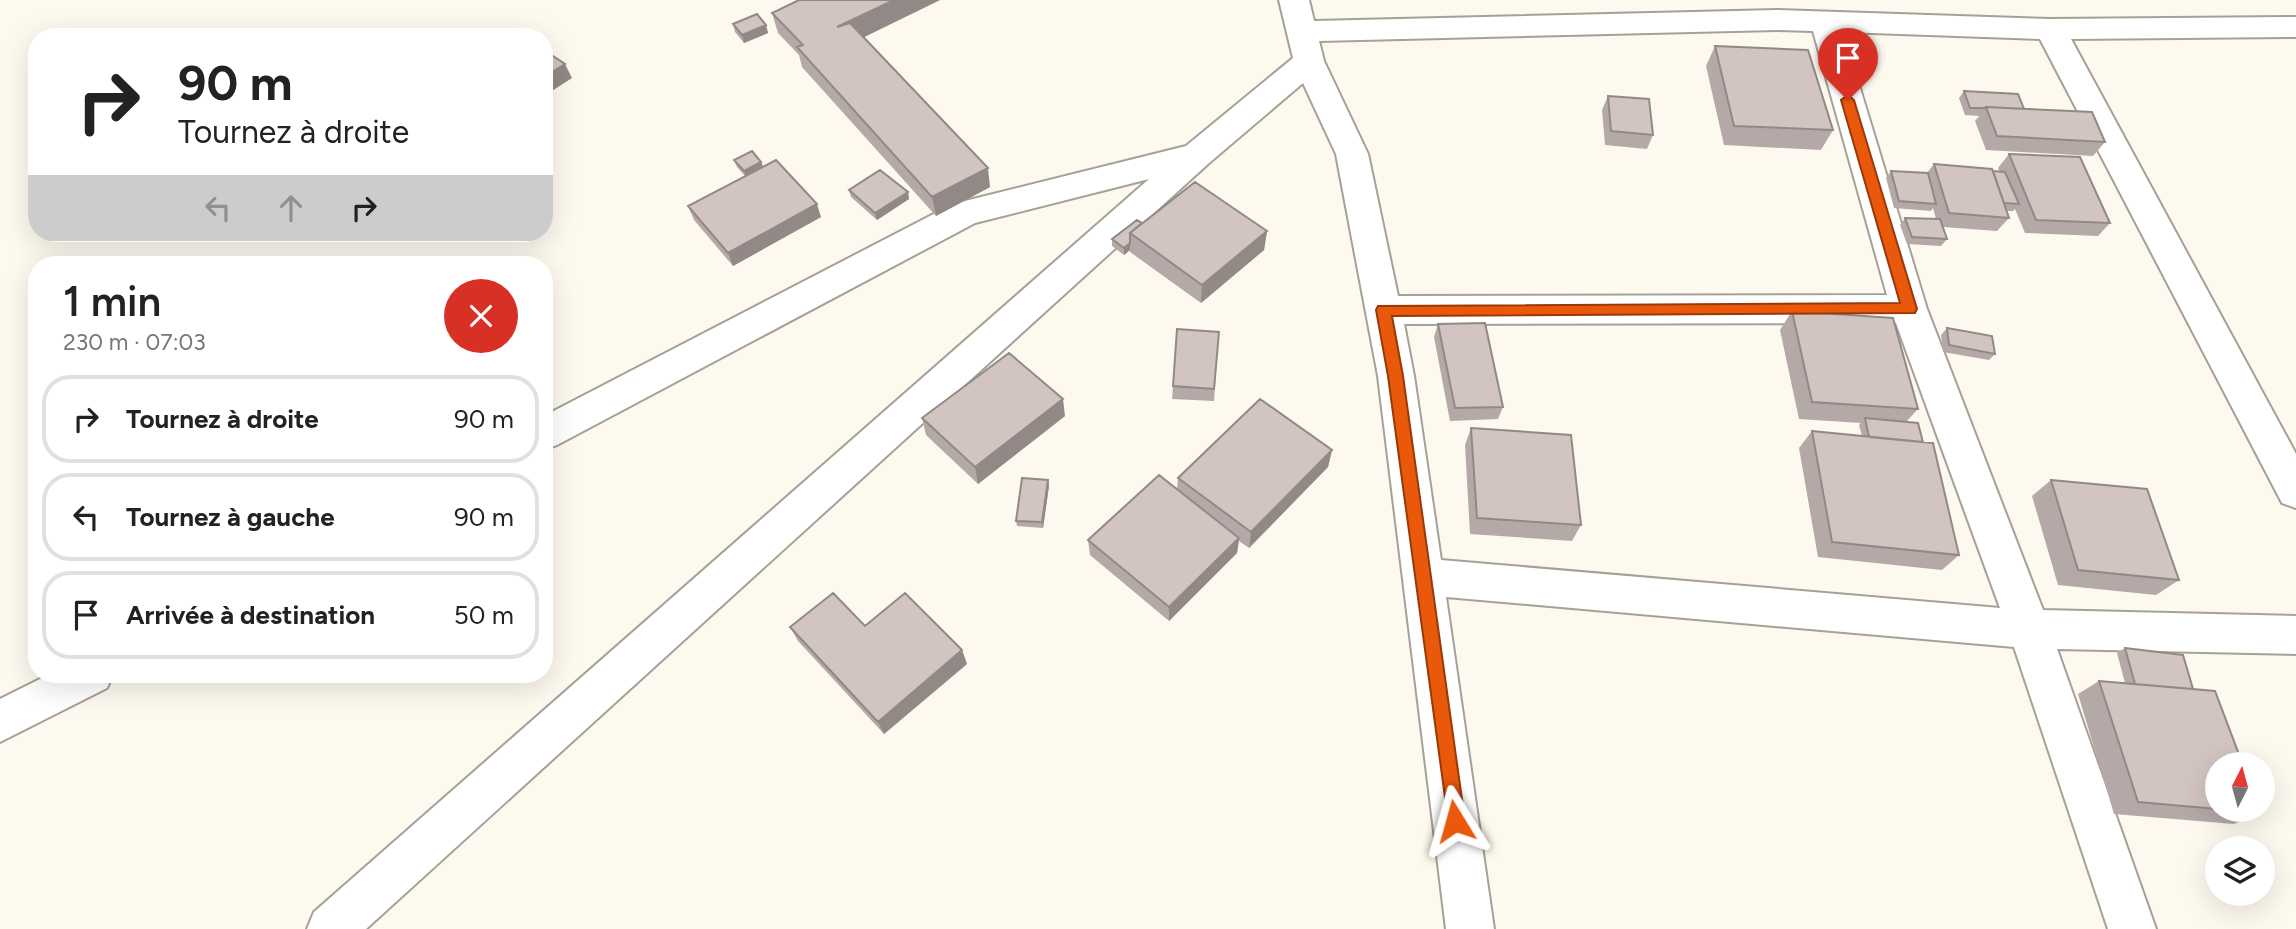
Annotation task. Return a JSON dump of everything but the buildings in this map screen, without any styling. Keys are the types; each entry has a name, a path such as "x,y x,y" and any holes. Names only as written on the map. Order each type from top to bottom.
{"street":[{"path":"331,929 1197,155 1302,31 1825,21 1898,12 2050,29 2296,27"},
{"path":"1825,21 1909,309 2029,629 2132,929"},
{"path":"2050,29 2296,491"},
{"path":"1302,31 1352,154 1396,376 1470,929"},
{"path":"553,429 965,213 1197,155"},
{"path":"1383,310 1909,309"},
{"path":"1423,577 2029,629 2296,635"},
{"path":"0,721 74,683"}],"route":[{"path":"1455,821 1396,376 1383,310 1909,309 1848,100"}]}
